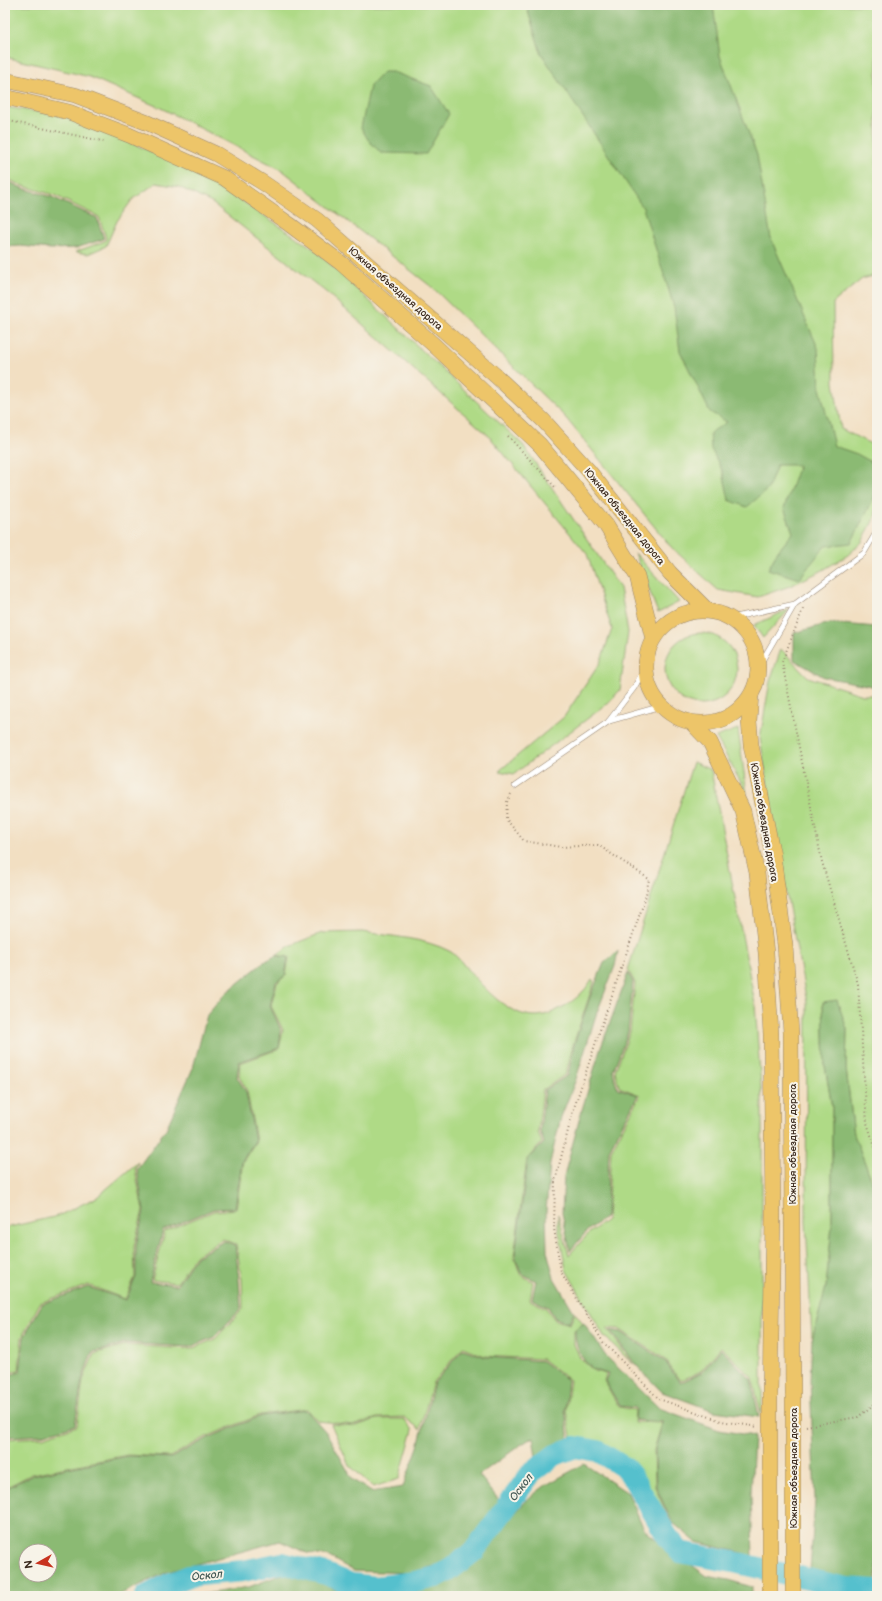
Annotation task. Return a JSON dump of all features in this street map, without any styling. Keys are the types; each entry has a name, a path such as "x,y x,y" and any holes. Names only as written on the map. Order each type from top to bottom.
{"main road":[{"name":"Южная объездная дорога","path":"5,80 75,95 148,123 216,154 265,184 317,220 496,376 543,420 588,470 670,573 707,610"},
{"name":"Южная объездная дорога","path":"5,97 69,112 129,135 224,178 341,263 434,345 540,445 606,525 637,576 653,639"},
{"path":"707,610 731,618 742,627 751,638 757,651 759,666 751,695 740,709 726,718 709,723 692,722 676,717 662,706 653,694 648,681 646,666 648,652 653,639 663,626 676,617 691,611 707,610"},
{"name":"Южная объездная дорога","path":"751,695 749,721 751,745 773,856 785,945 791,1033 793,1596"},
{"name":"Южная объездная дорога","path":"692,722 710,742 743,811 757,873 766,953 771,1034 773,1207 770,1396 770,1596"},
{"path":"771,1301 793,1302"}],"lane":[{"path":"731,618 796,604 864,553 877,531"},
{"path":"759,666 796,604"},
{"path":"516,786 608,722 634,688 646,666"},
{"path":"608,722 662,706"}],"path":[{"path":"5,120 107,142"},
{"path":"508,435 556,488"},
{"path":"809,595 782,662 822,862 858,984 867,1123 877,1153"},
{"path":"516,786 507,802 506,818 524,841 561,847 598,845 649,879 645,899 574,1110 555,1181 554,1229 561,1272 603,1342 659,1399 721,1421 759,1427"},
{"path":"804,1426 858,1417 877,1402"}],"green space":[{"path":"5,5 877,5 877,275 862,279 833,303 834,382 841,429 871,444 877,452 877,509 875,517 862,542 848,555 823,570 790,586 758,597 718,590 671,547 565,417 433,288 282,170 163,109 90,77 5,57"},
{"path":"526,5 713,5 720,56 757,155 771,239 818,348 820,388 834,446 857,454 877,465 877,489 875,496 851,543 825,546 799,579 768,569 778,551 793,533 784,508 799,465 777,465 768,489 747,507 729,500 723,472 711,449 710,433 727,422 710,412 680,351 674,307 643,208 541,53"},
{"path":"383,72 393,72 431,86 449,114 426,154 381,153 369,141 361,128 370,86"},
{"path":"5,107 66,116 196,170 314,249 523,445 620,588 628,632 620,690 607,704 514,774 499,771 564,717 600,663 612,629 587,554 489,436 327,293 212,203 179,187 156,183 132,200 117,221 106,246 88,254 75,252 105,241 106,238 99,217 54,195 23,186 5,178"},
{"path":"5,180 22,188 52,197 97,218 104,239 76,248 51,249 21,246 5,247"},
{"path":"635,553 679,602 658,613"},
{"path":"790,609 763,638 754,625"},
{"path":"830,623 877,627 877,687 824,677 794,660 794,633"},
{"path":"694,633 708,633 715,635 727,643 735,655 737,669 735,683 727,695 715,703 708,705 694,705 687,703 675,695 667,683 665,676 665,662 667,655 675,643 687,635"},
{"path":"781,649 808,677 863,695 877,695 877,1194 854,1135 846,1069 847,1029 823,1002 825,1066 832,1107 832,1226 826,1288 812,1340 806,1221 807,1003 781,865 760,738 770,681"},
{"path":"738,729 747,794 716,737"},
{"path":"693,762 711,770 755,1004 762,1101 762,1418 752,1377 721,1347 701,1371 680,1381 665,1359 619,1329 607,1328 633,1364 604,1336 566,1270 558,1227 558,1214 569,1255 589,1233 607,1220 611,1151 640,1095 619,1087 615,1071 630,1032 635,983 628,970"},
{"path":"362,932 395,936 441,947 451,952 458,958 497,1000 508,1008 532,1016 545,1015 559,1009 582,993 592,979 594,982 573,1045 566,1074 543,1090 538,1132 542,1143 527,1159 514,1256 520,1274 533,1282 530,1300 546,1308 555,1320 570,1324 575,1313 583,1323 574,1330 574,1344 580,1358 594,1371 606,1374 604,1381 619,1407 635,1410 634,1422 662,1423 654,1450 655,1487 670,1521 645,1480 630,1464 615,1454 597,1446 588,1443 572,1442 566,1410 570,1380 542,1359 485,1356 463,1347 433,1382 420,1429 404,1417 377,1418 355,1425 318,1421 307,1409 260,1415 206,1437 170,1457 127,1455 32,1474 5,1488 5,1439 43,1437 77,1426 83,1380 94,1354 125,1345 191,1349 215,1339 243,1309 242,1280 236,1244 223,1239 195,1256 177,1283 152,1280 165,1231 214,1211 236,1209 243,1161 256,1141 247,1091 239,1076 240,1063 279,1049 283,1030 271,1006 277,983 286,975 289,957 276,955 291,945 322,933"},
{"path":"618,951 615,966 596,1015 576,1079 561,1117 550,1163 546,1211 547,1251 554,1278 574,1312 569,1323 555,1318 548,1307 532,1299 536,1281 521,1273 515,1255 528,1159 544,1143 540,1131 545,1090 568,1075 574,1045 590,997 604,963"},
{"path":"275,956 288,957 285,976 276,982 270,1006 281,1030 279,1048 239,1062 237,1077 246,1092 255,1141 242,1161 235,1208 214,1209 163,1230 150,1282 177,1285 196,1257 224,1241 235,1245 241,1309 214,1337 190,1347 125,1343 92,1352 82,1380 75,1425 41,1435 5,1437 5,1376 20,1372 24,1337 42,1304 88,1287 126,1300 136,1277 136,1246 144,1211 137,1169 166,1129 193,1068 207,1015 226,993 264,962"},
{"path":"628,973 633,982 628,1032 613,1071 617,1088 638,1095 609,1150 606,1217 587,1231 570,1251 562,1213 564,1176 600,1050"},
{"path":"837,1000 847,1029 846,1069 854,1135 877,1194 877,1581 850,1579 810,1571 815,1500 810,1380 812,1340 826,1287 832,1226 832,1107 825,1066 823,1002"},
{"path":"138,1162 135,1169 143,1210 134,1247 135,1277 125,1299 88,1285 40,1303 22,1337 19,1370 5,1374 5,1228 58,1216 97,1197"},
{"path":"584,1323 605,1355 659,1408 719,1430 754,1436 751,1495 753,1557 739,1552 696,1542 672,1522 656,1487 655,1449 663,1422 635,1420 636,1408 620,1406 605,1381 608,1374 593,1369 588,1365 579,1352 575,1330"},
{"path":"610,1330 621,1332 665,1361 680,1383 702,1372 721,1349 751,1379 759,1417 714,1411 662,1392 635,1364"},
{"path":"463,1349 485,1357 542,1361 568,1380 565,1410 570,1450 559,1450 537,1464 533,1437 479,1475 506,1509 464,1557 411,1573 354,1571 329,1557 307,1553 280,1541 167,1572 117,1596 5,1596 5,1489 33,1475 128,1456 171,1458 208,1438 261,1416 306,1410 326,1432 353,1480 371,1492 403,1487 418,1447 434,1383"},
{"path":"377,1419 404,1419 413,1430 399,1479 373,1487 349,1465 331,1424 356,1426"},
{"path":"584,1464 628,1493 644,1529 659,1542 707,1576 752,1587 752,1596 192,1596 249,1587 296,1569 336,1590 357,1595 405,1594 453,1578 489,1548 501,1528 529,1498 546,1485"}],"waterway":[{"name":"Оскол","path":"146,1596 189,1576 243,1571 282,1563 326,1574 351,1584 376,1587 415,1582 436,1577 451,1569 474,1551 532,1472 555,1455 575,1447 598,1451 625,1468 631,1475 667,1536 680,1552 738,1563 847,1588 877,1590"}]}
